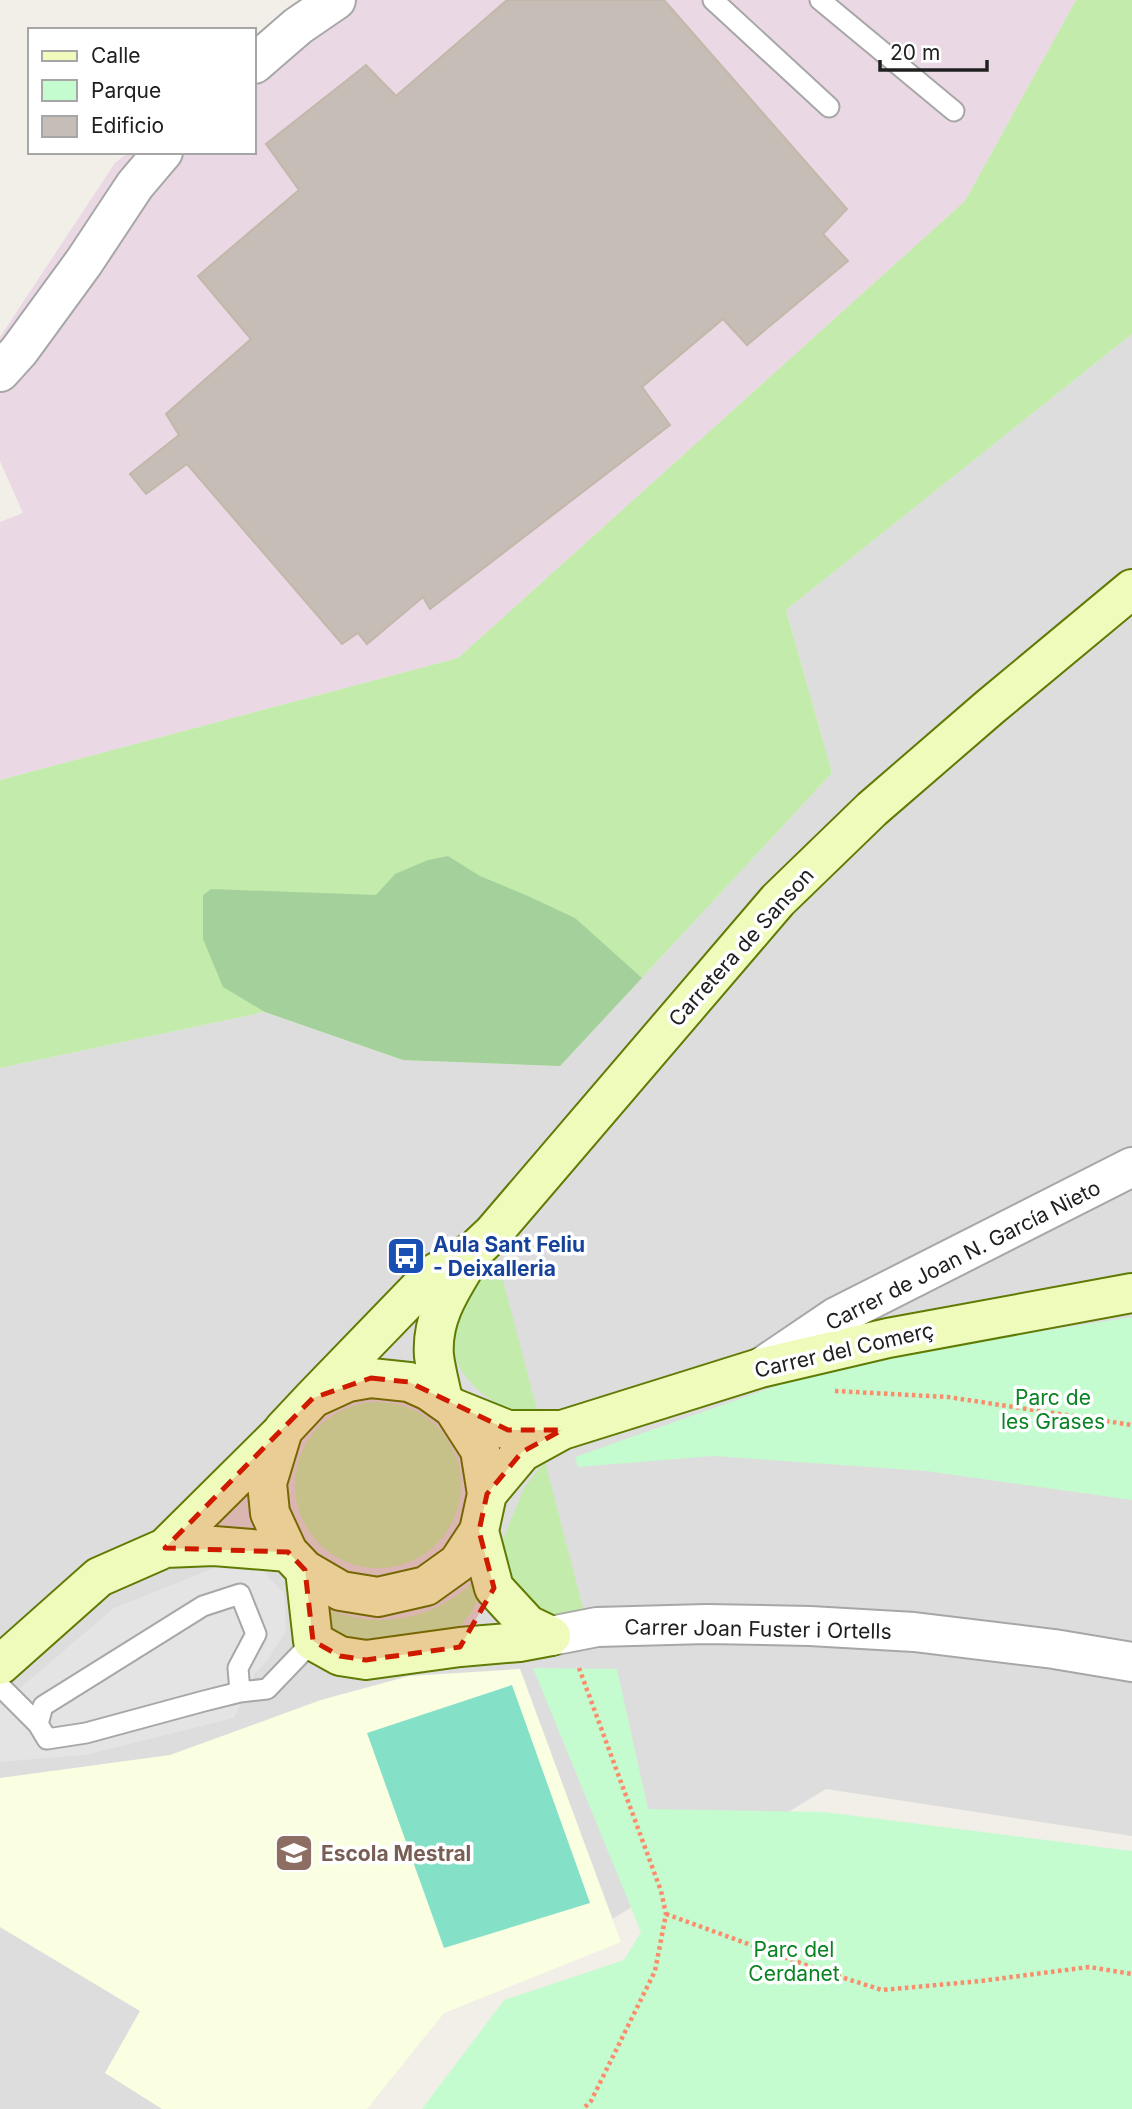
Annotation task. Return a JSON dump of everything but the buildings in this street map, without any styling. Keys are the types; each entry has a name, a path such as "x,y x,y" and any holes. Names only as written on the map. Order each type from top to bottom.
{"street":[{"path":"256,62 298,26 336,0"},
{"path":"0,372 19,351 84,262 135,185 161,154"},
{"name":"Carretera de Sanson","path":"475,1250 493,1234 778,900 872,809 1132,589"},
{"name":"Carrer de Joan N. García Nieto","path":"760,1368 836,1317 1132,1167"},
{"path":"0,1665 99,1577 165,1548 284,1430 432,1275 475,1250"},
{"path":"165,1548 214,1546 297,1561 341,1591 378,1597 426,1586 458,1563 478,1531 487,1494 480,1450 448,1404 434,1356 435,1327 444,1299 475,1250"},
{"name":"Carrer del Comerç","path":"487,1494 522,1452 562,1430 760,1368 888,1338 1132,1293"},
{"path":"313,1398 348,1382 371,1378 409,1382 448,1404"},
{"name":"Carrer del Comerç","path":"448,1404 508,1430 562,1430"},
{"path":"284,1430 267,1483 270,1513 297,1561 313,1641 340,1656 366,1660 551,1636"},
{"path":"478,1531 494,1588 528,1625 551,1636"},
{"path":"460,1647 477,1625 494,1588"},
{"name":"Carrer Joan Fuster i Ortells","path":"551,1636 597,1627 706,1624 810,1626 914,1632 1054,1649 1132,1662"}],"lane":[{"path":"713,0 829,107"},
{"path":"820,0 954,111"},
{"path":"38,1724 43,1706 203,1606 240,1594 256,1634 238,1668 240,1692"},
{"path":"0,1686 38,1724 47,1740 240,1692 267,1689 313,1641"}],"path":[{"path":"832,1390 948,1397 1132,1425"},
{"path":"551,1636 572,1651 661,1891 666,1914 654,1971 591,2101 583,2109"},
{"path":"666,1914 882,1990 1089,1967 1132,1974"}],"highlighted area":[{"path":"371,1378 409,1382 508,1430 562,1430 522,1452 487,1494 479,1531 494,1588 460,1647 366,1660 340,1656 313,1641 305,1570 288,1552 165,1548 313,1398"}],"shaded area":[{"path":"315,0 1076,0 965,201 458,658 0,780 0,522 23,513 0,461 0,337 115,163 126,154 256,154 256,48"},
{"path":"1132,334 1132,1836 826,1789 594,1930 431,1994 325,2109 0,2109 0,1068 265,1012 403,1060 560,1066 832,773 786,610"},
{"path":"224,1564 261,1569 284,1593 286,1631 267,1661 254,1674 234,1718 85,1755 0,1762 0,1705 114,1608"},
{"name":"Escola Mestral","path":"520,1669 621,1942 444,2013 367,2109 162,2109 105,2073 140,2011 0,1927 0,1778 170,1755 321,1700 409,1676"}],"green space":[{"path":"1076,0 1132,0 1132,334 786,610 832,773 560,1066 403,1060 265,1012 0,1068 0,780 458,658 965,201"},
{"path":"448,856 480,876 575,918 642,978 560,1066 403,1060 265,1012 223,987 203,939 203,895 211,889 376,895 395,874 428,860"},
{"path":"497,1258 538,1413 522,1412 490,1399 464,1374 456,1359 452,1343 454,1323 475,1283"},
{"name":"Parc de les Grases","path":"1132,1317 1132,1500 926,1471 713,1456 578,1467 575,1457 813,1373 1005,1337"},
{"path":"378,1402 410,1408 437,1426 455,1453 461,1485 455,1517 437,1544 410,1562 378,1568 346,1562 319,1544 301,1517 295,1485 301,1453 319,1426 346,1408"},
{"path":"545,1461 586,1620 556,1619 530,1609 512,1591 501,1544 524,1488"},
{"path":"480,1574 480,1591 471,1613 448,1635 379,1649 337,1635 317,1606 365,1619 413,1616 457,1596"},
{"name":"Parc del Cerdanet","path":"533,1668 617,1669 648,1809 824,1812 1132,1851 1132,2109 422,2109 504,2000 624,1960 641,1932"},
{"path":"512,1685 590,1903 444,1948 367,1733"}],"place":[{"name":"Aula Sant Feliu - Deixalleria","path":"406,1256"},
{"name":"Escola Mestral","path":"294,1853"}]}
